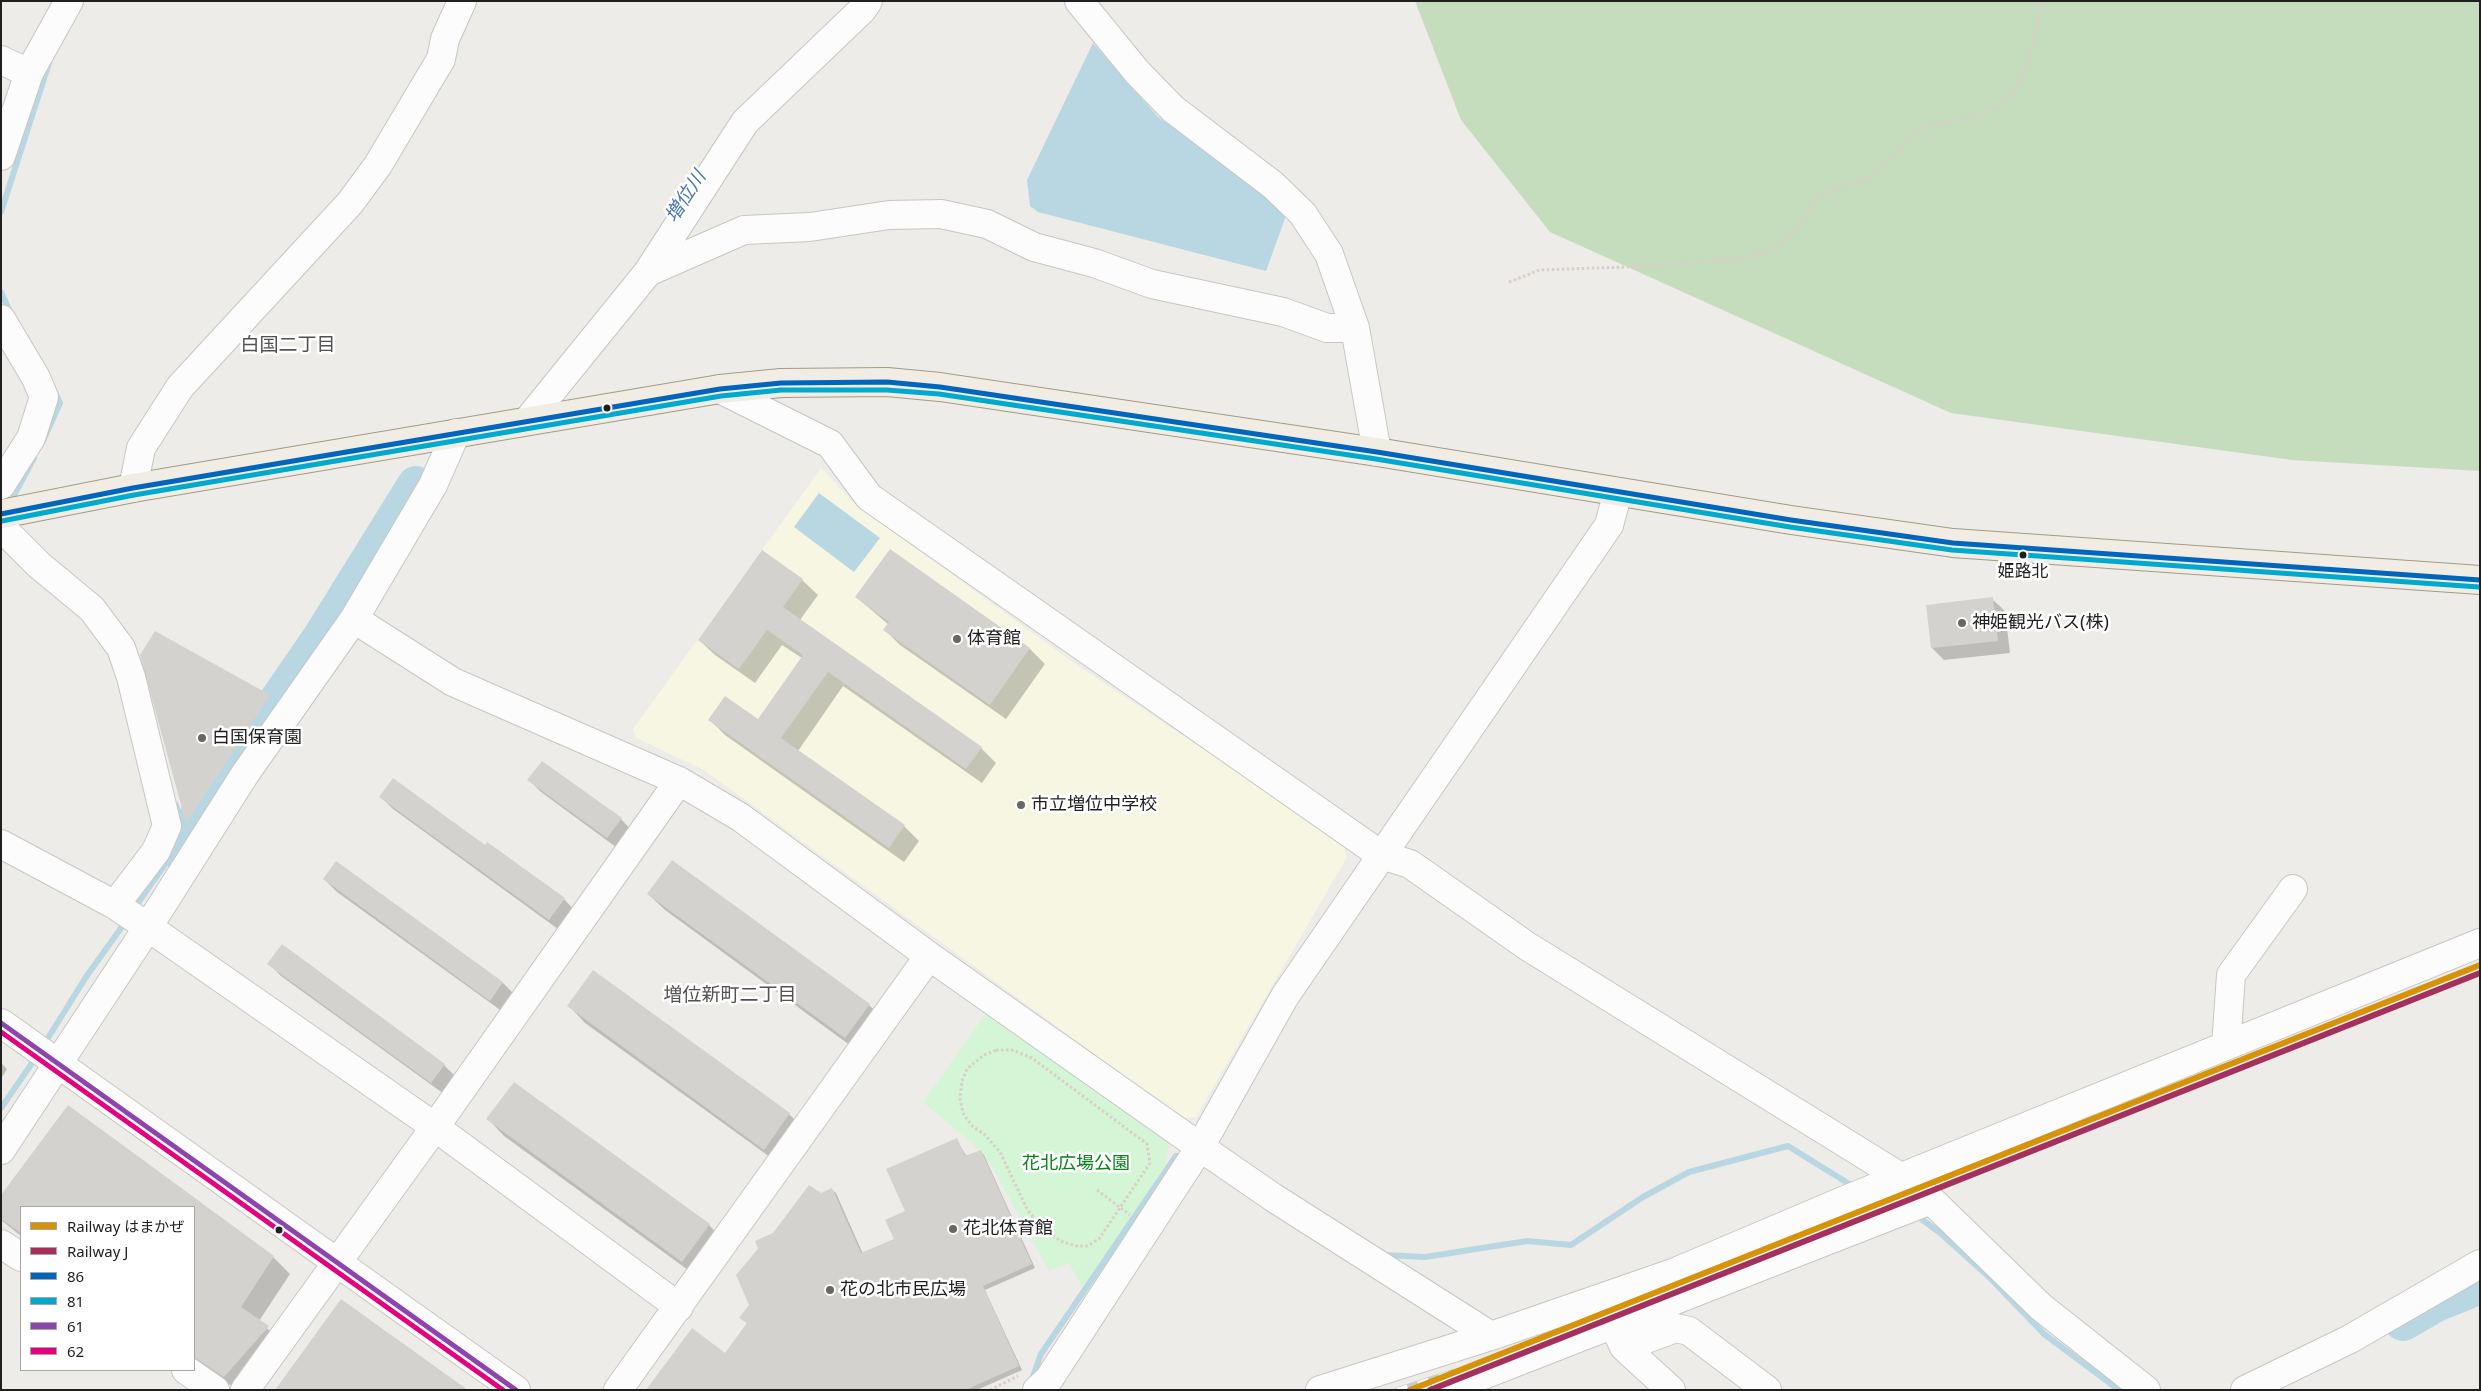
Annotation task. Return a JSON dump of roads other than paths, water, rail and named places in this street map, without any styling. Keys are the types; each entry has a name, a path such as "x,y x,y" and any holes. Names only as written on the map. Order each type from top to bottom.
{"main road":[{"path":"1,514 133,488 720,388 781,383 887,382 940,387 1377,452 1791,520 1953,543 2480,580"}],"street":[{"path":"1,156 29,74 69,1"},
{"path":"133,488 141,448 180,387 350,203 378,165 441,59 445,39 462,1"},
{"path":"528,420 648,272 745,122 862,10 868,1"},
{"path":"1079,1 1137,72 1173,109 1273,185 1303,214 1329,254 1355,328 1377,452"},
{"path":"1,60 29,74"},
{"path":"648,272 744,230 810,227 890,216 942,214 988,224 1034,247 1094,263 1152,284 1283,312 1327,328 1355,328"},
{"path":"1,319 36,378 44,397 31,438 1,485"},
{"path":"720,388 830,444 869,497 1381,855 1410,864 1527,946 1902,1178 1931,1200 2041,1308 2146,1390"},
{"path":"1,1150 148,927 245,774 354,619 433,484 456,433"},
{"path":"1037,1390 1049,1380 1200,1147 1285,996 1610,525 1618,492"},
{"path":"1,527 39,565 92,609 121,648 131,677 167,826 156,851 115,906"},
{"path":"354,619 453,682 679,781 740,817 929,956 1200,1147 1282,1203 1491,1336"},
{"path":"245,1390 435,1127 679,781"},
{"path":"1,844 115,906 148,927 435,1127 678,1306"},
{"path":"2226,1046 2231,976 2293,889"},
{"path":"1320,1390 1491,1336 1673,1273 2480,943"},
{"path":"618,1390 929,956"},
{"path":"1,1023 516,1390"},
{"path":"1445,1390 1619,1336 1931,1200"},
{"path":"1,1244 20,1256"},
{"path":"2245,1390 2350,1339 2480,1264"},
{"path":"1619,1336 1676,1328 1689,1331 1767,1390"},
{"path":"1619,1336 1671,1390"},
{"path":"187,1371 215,1390"}],"water":[{"path":"1093,43 1158,117 1201,146 1287,213 1266,271 1038,212 1030,206 1027,180"},
{"path":"819,493 880,538 854,572 794,527"}],"waterway":[{"path":"1,212 49,63"},
{"path":"1,292 11,314"},
{"path":"42,443 60,403 54,390"},
{"path":"14,495 34,458"},
{"path":"176,849 321,638 416,485"},
{"path":"133,910 176,849 181,824 176,805"},
{"path":"43,1046 86,977 126,921"},
{"path":"1,1108 37,1056"},
{"path":"1382,1255 1425,1257 1527,1241 1571,1245 1643,1197 1689,1172 1788,1146 1854,1187"},
{"path":"1031,1382 1041,1354 1176,1156 1185,1156"},
{"path":"1916,1215 1939,1232 1988,1276 2044,1334 2119,1390"},
{"path":"2403,1322 2434,1304 2480,1285"}],"railway":[{"path":"1397,1390 1452,1372"}],"rail line":[{"name":"はまかぜ","path":"1410,1390 2480,965"},
{"name":"J","path":"1430,1390 2480,973"}],"place":[{"name":"姫路北","path":"2023,555"},
{"name":"神姫観光バス(株)","path":"1962,623"},
{"name":"体育館","path":"957,639"},
{"name":"白国保育園","path":"202,738"},
{"name":"市立増位中学校","path":"1021,805"},
{"name":"花北体育館","path":"953,1229"},
{"name":"花の北市民広場","path":"830,1290"}],"district":[{"name":"白国二丁目","path":"288,346"},
{"name":"増位新町二丁目","path":"730,996"}],"water label":[{"name":"増位川","path":"686,197"}],"park label":[{"name":"花北広場公園","path":"1076,1164"}]}
